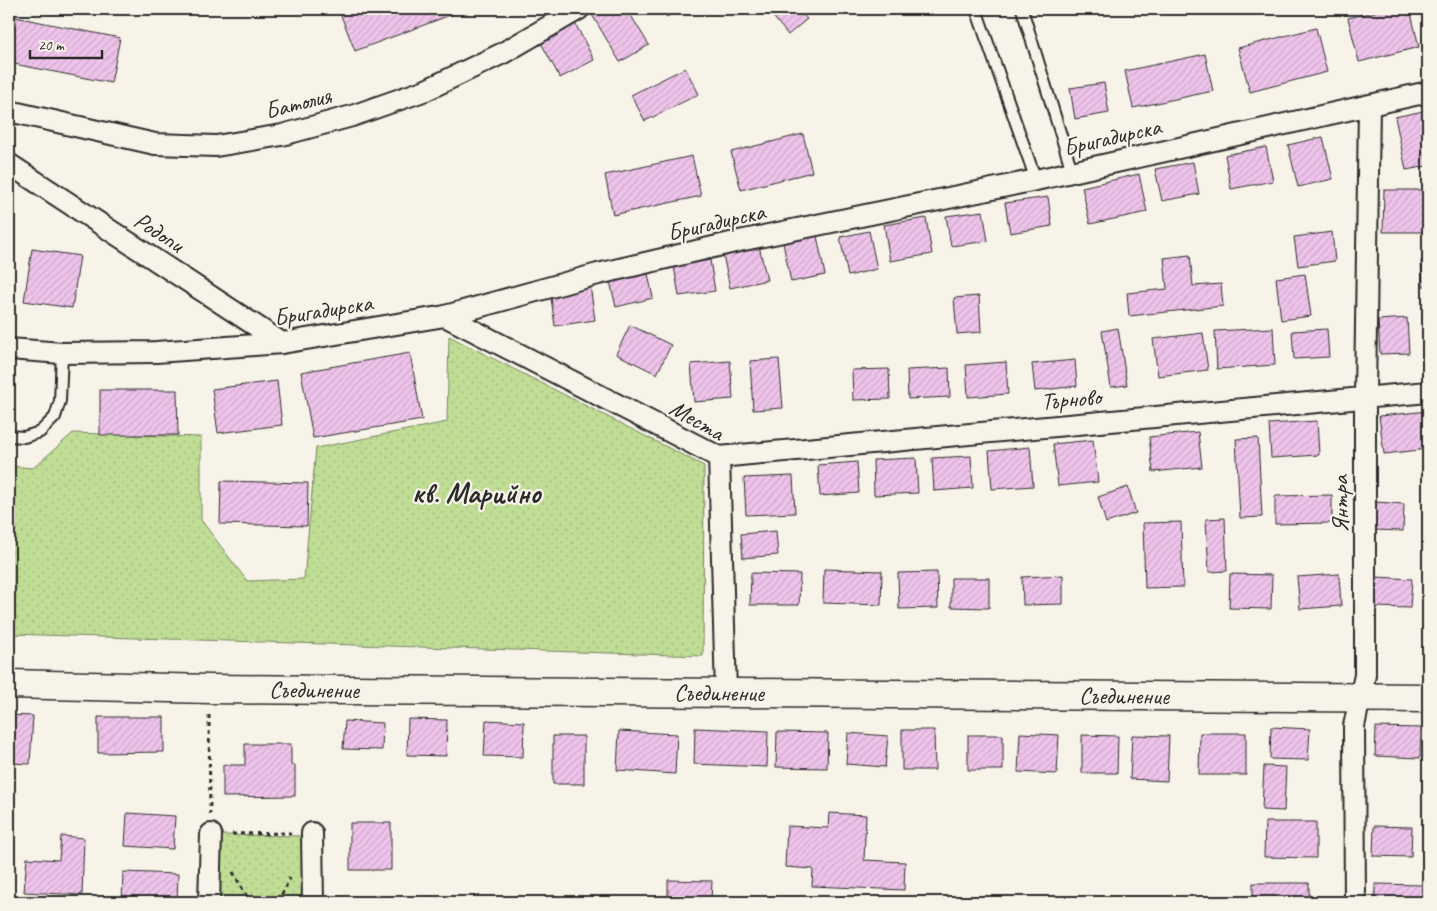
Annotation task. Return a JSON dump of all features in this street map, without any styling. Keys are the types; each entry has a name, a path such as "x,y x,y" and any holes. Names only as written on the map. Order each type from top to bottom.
{"street":[{"name":"Батолия","path":"9,111 155,144 216,146 282,135 352,116 426,90 503,53 579,9"},
{"name":"Бригадирска","path":"9,349 62,353 156,352 282,343 445,316 598,274 738,241 1036,180 1428,92"},
{"name":"Янтра","path":"1355,902 1354,726 1365,675 1365,397 1369,105"},
{"name":"Родопи","path":"9,164 282,343"},
{"name":"Места","path":"445,316 719,457 726,693"},
{"name":"Търново","path":"719,457 1428,392"},
{"name":"Съединение","path":"9,684 209,689 1428,698"},
{"path":"312,833 313,902"},
{"path":"210,902 211,834"}],"lane":[{"path":"976,9 1036,180"},
{"path":"1022,9 1072,171"},
{"path":"9,436 24,437 40,432 55,417 60,401 62,353"}],"path":[{"path":"209,689 211,834 312,833"},
{"path":"230,868 250,902"}],"green space":[{"path":"449,336 704,466 703,656 9,634 9,466 33,468 73,433 201,437 201,520 247,581 304,579 316,448 447,422"},
{"path":"210,835 314,836 312,902 210,902"}],"building":[{"path":"350,9 460,9 461,11 355,51 340,13"},
{"path":"598,9 627,9 649,45 620,62 591,13"},
{"path":"661,9 679,9 667,17"},
{"path":"767,9 798,9 807,19 788,35"},
{"path":"1386,9 1410,9 1419,47 1359,62 1348,18"},
{"path":"10,16 120,38 111,83 9,63"},
{"path":"575,23 594,60 560,78 540,41"},
{"path":"1316,28 1327,72 1250,92 1238,48"},
{"path":"1205,54 1213,91 1133,108 1125,71"},
{"path":"685,68 699,94 645,121 631,95"},
{"path":"1104,83 1109,113 1075,119 1070,88"},
{"path":"1428,110 1428,166 1406,170 1395,117"},
{"path":"803,134 812,172 741,190 731,152"},
{"path":"1323,137 1333,179 1298,187 1288,145"},
{"path":"1266,147 1273,181 1231,189 1225,155"},
{"path":"692,156 701,196 613,215 605,175"},
{"path":"1193,162 1199,194 1162,201 1155,169"},
{"path":"1139,174 1147,212 1090,224 1082,187"},
{"path":"1384,190 1428,190 1428,232 1383,232"},
{"path":"1048,197 1052,226 1010,233 1005,203"},
{"path":"983,211 988,241 951,246 946,216"},
{"path":"926,218 932,254 890,261 884,225"},
{"path":"869,231 877,269 848,276 840,237"},
{"path":"1332,232 1335,261 1298,266 1294,237"},
{"path":"817,236 825,275 791,282 783,243"},
{"path":"758,242 767,280 730,288 722,250"},
{"path":"32,249 80,256 72,308 24,301"},
{"path":"1190,255 1193,286 1221,284 1223,306 1129,316 1127,293 1167,289 1164,258"},
{"path":"710,260 715,291 679,296 674,266"},
{"path":"1428,260 1428,286 1423,286 1421,261"},
{"path":"647,269 653,298 616,307 609,277"},
{"path":"1305,274 1311,316 1281,320 1276,278"},
{"path":"590,285 595,320 555,326 550,291"},
{"path":"979,296 981,332 957,334 954,298"},
{"path":"1407,318 1409,353 1380,354 1378,320"},
{"path":"630,325 671,345 657,374 616,354"},
{"path":"1118,328 1127,385 1111,387 1102,331"},
{"path":"1273,328 1275,365 1217,369 1215,331"},
{"path":"1327,329 1329,357 1294,359 1292,331"},
{"path":"1203,333 1208,370 1158,376 1153,339"},
{"path":"410,353 422,420 313,438 301,372"},
{"path":"779,359 783,408 753,410 750,361"},
{"path":"1075,360 1077,386 1035,391 1032,364"},
{"path":"730,361 733,399 694,402 691,364"},
{"path":"1006,362 1008,394 968,397 966,365"},
{"path":"949,368 950,397 908,399 907,370"},
{"path":"889,369 890,399 853,400 852,370"},
{"path":"277,381 282,425 218,433 212,389"},
{"path":"100,390 177,390 178,435 100,435"},
{"path":"1428,411 1428,449 1384,454 1379,416"},
{"path":"1317,421 1319,455 1271,458 1269,424"},
{"path":"1198,432 1202,467 1153,472 1149,437"},
{"path":"1258,438 1262,517 1240,518 1236,439"},
{"path":"1093,440 1098,482 1058,486 1053,444"},
{"path":"1030,447 1033,486 992,489 989,451"},
{"path":"971,456 973,488 934,491 932,458"},
{"path":"916,458 918,493 874,495 873,460"},
{"path":"857,462 859,493 820,496 818,465"},
{"path":"793,476 795,513 746,515 744,478"},
{"path":"221,481 308,483 307,526 220,524"},
{"path":"1128,487 1136,513 1106,523 1098,497"},
{"path":"1332,495 1332,523 1275,524 1275,496"},
{"path":"1376,502 1404,504 1403,531 1374,530"},
{"path":"1225,518 1227,571 1209,572 1206,519"},
{"path":"1181,522 1183,587 1145,588 1143,523"},
{"path":"776,531 778,555 743,558 741,534"},
{"path":"824,569 882,571 881,605 823,603"},
{"path":"937,572 938,608 899,609 898,573"},
{"path":"751,573 800,574 799,605 750,605"},
{"path":"1230,574 1272,575 1271,609 1229,608"},
{"path":"1339,574 1341,606 1300,609 1297,577"},
{"path":"1063,575 1063,604 1023,605 1022,577"},
{"path":"1376,577 1412,579 1410,608 1374,607"},
{"path":"1425,577 1428,577 1428,607 1425,608"},
{"path":"951,578 989,578 989,608 951,607"},
{"path":"9,715 33,716 30,764 9,763"},
{"path":"98,717 164,717 164,752 98,753"},
{"path":"408,719 447,720 446,756 407,755"},
{"path":"486,720 524,722 523,757 484,756"},
{"path":"345,721 383,723 382,750 343,749"},
{"path":"1271,727 1310,729 1308,760 1270,759"},
{"path":"1376,727 1421,728 1420,758 1375,756"},
{"path":"695,728 768,731 767,767 694,764"},
{"path":"902,730 934,730 935,770 902,770"},
{"path":"619,731 677,734 675,774 617,770"},
{"path":"777,732 828,733 827,768 776,767"},
{"path":"848,733 888,736 885,767 846,764"},
{"path":"1020,733 1059,735 1057,774 1018,772"},
{"path":"1200,733 1246,733 1246,775 1199,775"},
{"path":"968,735 1003,735 1003,770 968,770"},
{"path":"1082,735 1118,736 1117,773 1082,773"},
{"path":"1132,735 1169,736 1167,781 1130,779"},
{"path":"553,736 584,736 584,784 553,784"},
{"path":"245,744 291,744 291,765 295,765 295,796 223,797 223,765 245,765"},
{"path":"1264,766 1286,767 1284,811 1262,810"},
{"path":"127,813 175,816 173,849 125,846"},
{"path":"829,813 866,815 864,860 905,862 904,890 812,886 813,869 785,867 787,826 828,828"},
{"path":"1265,822 1316,822 1316,858 1264,857"},
{"path":"350,823 391,823 391,870 350,870"},
{"path":"1374,826 1412,827 1411,857 1373,856"},
{"path":"61,836 84,838 82,895 24,892 27,858 59,860"},
{"path":"9,858 11,858 10,888 9,888"},
{"path":"123,872 178,874 177,902 122,902"},
{"path":"668,880 712,881 711,902 668,902"},
{"path":"1253,883 1309,883 1309,902 1253,902"},
{"path":"1375,884 1424,885 1424,902 1375,902"}],"district":[{"name":"кв. Марийно","path":"476,493"}]}
